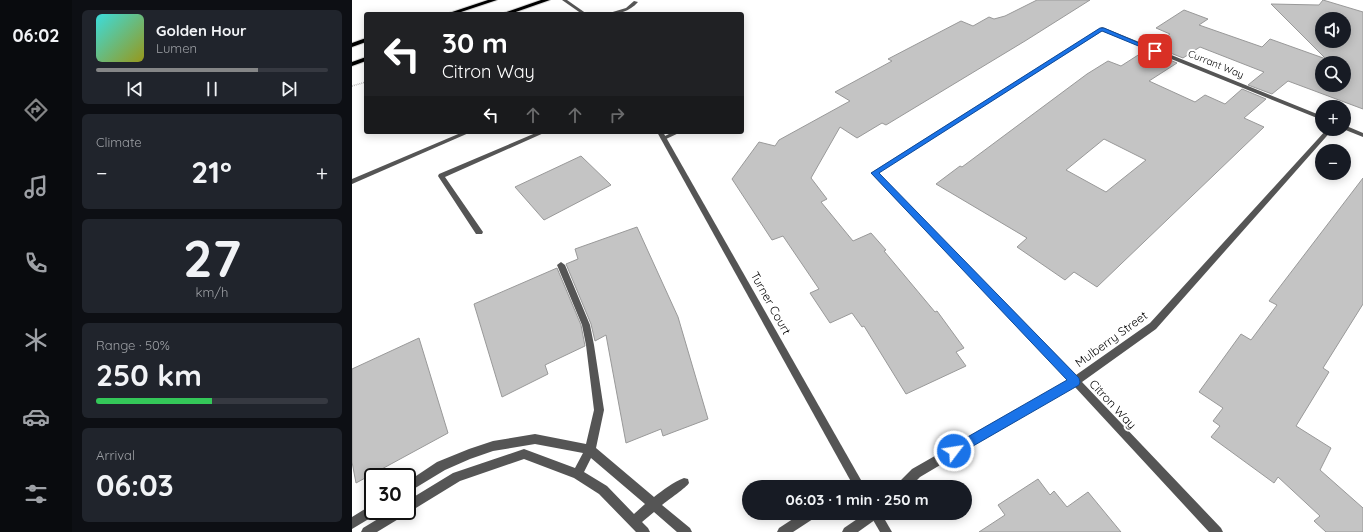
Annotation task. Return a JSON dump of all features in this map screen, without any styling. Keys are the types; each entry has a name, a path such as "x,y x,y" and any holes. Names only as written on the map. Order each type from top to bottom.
{"main road":[{"path":"455,12 494,0"},
{"path":"510,12 547,0"},
{"path":"352,45 364,41"},
{"path":"352,64 364,60"}],"street":[{"path":"564,0 582,12"},
{"path":"616,12 628,9 636,2"},
{"name":"Currant Way","path":"874,173 1102,29 1315,115"},
{"path":"1351,130 1363,135"},
{"path":"352,182 463,134"},
{"path":"480,232 441,176 538,134"},
{"name":"Turner Court","path":"662,135 854,480"},
{"name":"Mulberry Street","path":"909,480 916,472 1075,382 1153,326 1324,136"},
{"name":"Citron Way","path":"874,173 1217,532"},
{"path":"561,265 586,325 599,410 590,450 577,474"},
{"path":"416,482 441,466 470,454 493,446 535,439 590,450 686,532"},
{"path":"416,502 457,477 524,454 577,474 603,490 644,532"},
{"path":"633,522 670,491 684,483"},
{"path":"352,523 364,516"},
{"path":"367,532 386,520"},
{"path":"783,532 801,520"},
{"path":"848,532 865,520"},
{"path":"879,520 886,532"}],"path":[{"path":"352,86 364,83"}],"building":[{"path":"1037,0 1090,0 886,125 882,123 857,138 840,127 811,178 827,199 821,202 853,241 871,233 886,250 884,251 935,312 937,311 964,348 956,352 966,366 906,394 864,326 862,327 852,313 830,323 810,293 819,289 783,236 772,240 732,179 759,142 775,146 779,140 850,101 835,92 892,61 888,59 961,21 973,26 989,17 994,19 1005,16"},
{"path":"1323,0 1363,12 1363,109 1351,105 1351,100 1339,100 1317,92 1351,92 1351,56 1323,56 1315,48 1271,4 1319,5"},
{"path":"1184,10 1208,19 1199,25 1262,47 1270,39 1318,56 1315,56 1315,91 1288,81 1272,94 1248,85 1264,72 1200,47 1183,58 1153,46 1170,34 1156,28"},
{"path":"1146,50 1177,63 1149,81 1195,102 1205,95 1225,104 1242,89 1266,99 1244,118 1264,127 1097,287 1074,272 1065,280 1017,247 1027,238 936,184 960,166 962,167 1087,74 1108,61 1121,66","holes":["1104,139 1146,160 1106,192 1066,170"]},
{"path":"581,156 611,185 544,220 515,187"},
{"path":"1363,178 1363,304 1323,368 1329,372 1296,426 1331,448 1320,470 1363,508 1363,532 1326,532 1314,521 1320,516 1278,477 1274,483 1211,437 1220,426 1213,421 1223,408 1199,392 1241,334 1251,340 1277,305 1269,301"},
{"path":"637,227 678,317 708,419 663,436 661,429 626,443 606,335 595,341 591,324 566,264 578,259 575,249"},
{"path":"557,268 581,325 585,346 545,365 548,374 502,397 474,304"},
{"path":"419,338 448,433 384,468 364,468 364,479 356,483 352,462 352,369"},
{"path":"1038,479 1050,495 1054,491 1067,507 1088,492 1121,532 979,532 1005,515 998,505"}],"route":[{"path":"954,451 1075,382 874,173 1102,29 1155,51"}]}
